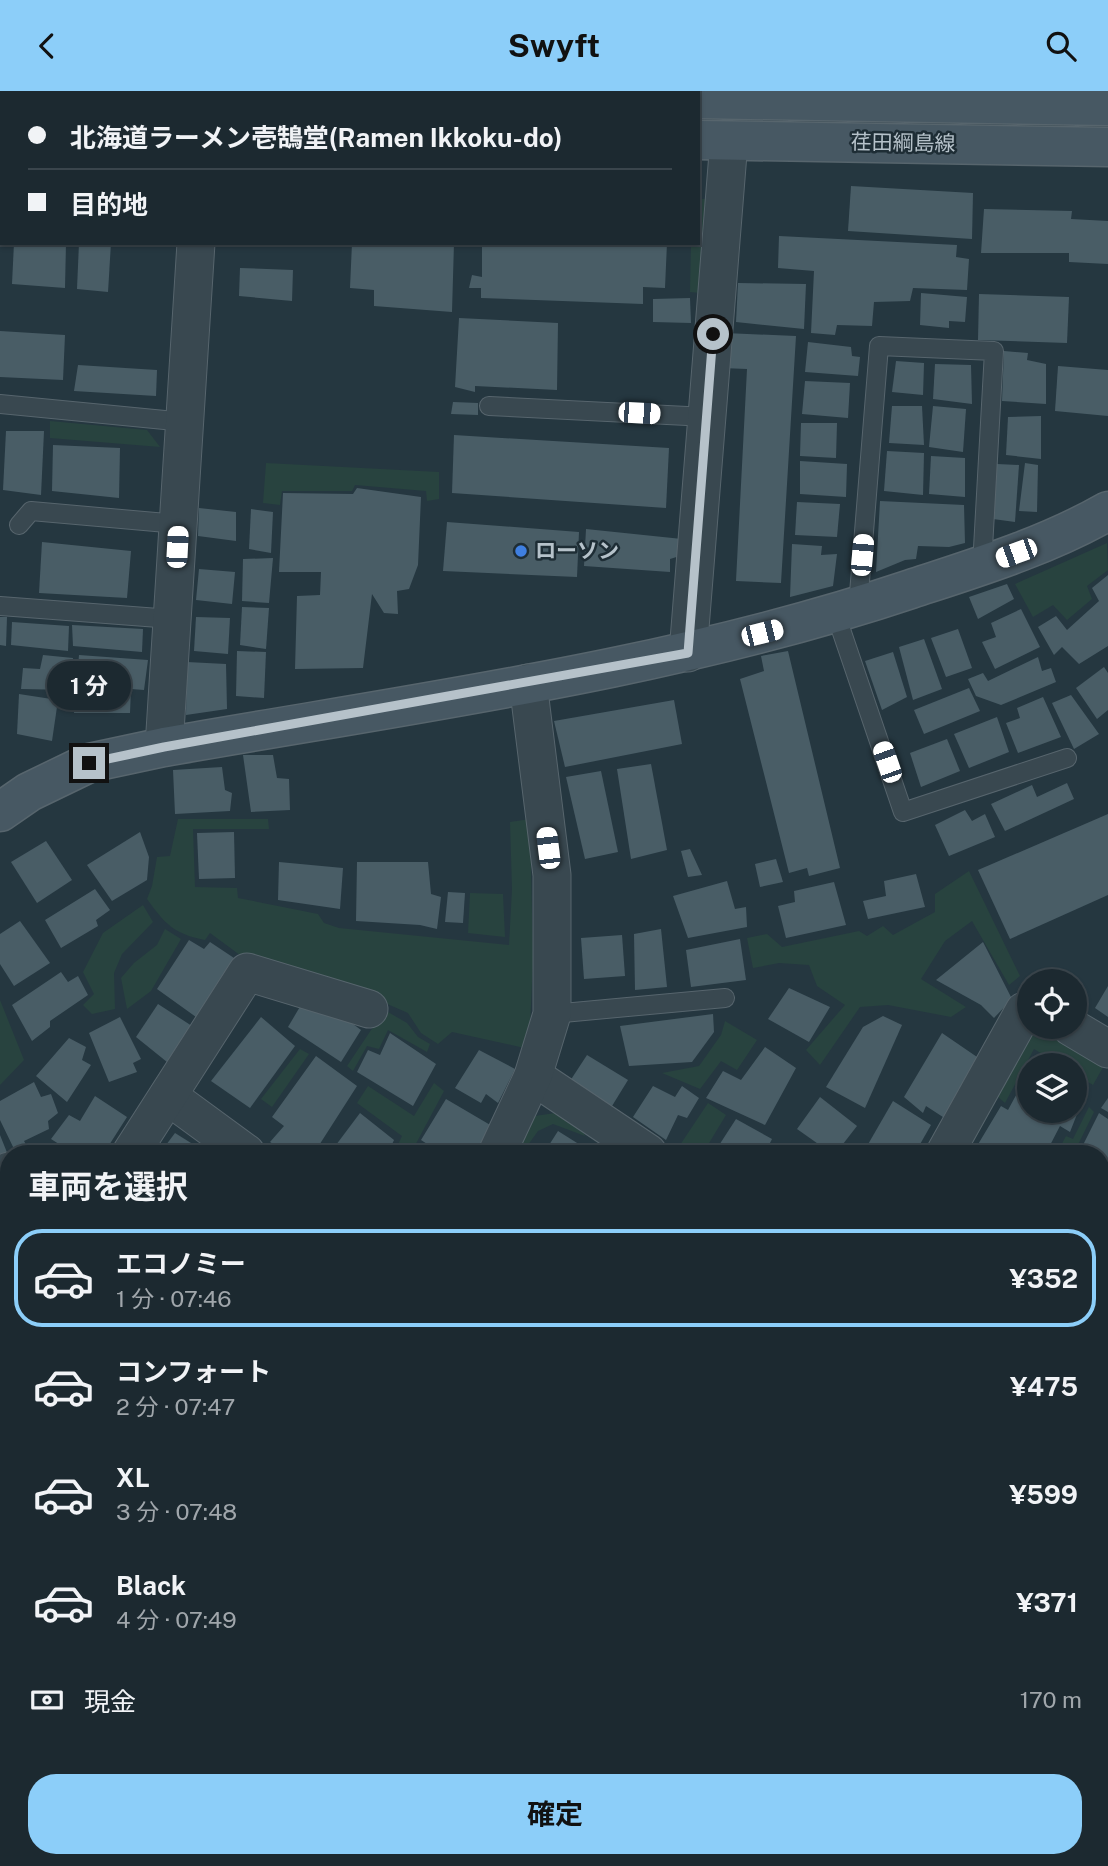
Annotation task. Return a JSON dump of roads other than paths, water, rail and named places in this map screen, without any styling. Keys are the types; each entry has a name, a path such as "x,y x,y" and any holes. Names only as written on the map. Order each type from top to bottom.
{"street":[{"name":"荏田綱島線","path":"722,97 1108,106"},
{"name":"荏田綱島線","path":"713,140 1108,147"},
{"path":"688,653 707,417 713,140"},
{"path":"164,747 196,245"},
{"path":"0,812 29,792 89,763 164,747 688,653 847,611 982,566 1107,515"},
{"path":"501,1145 533,1076 552,1014 552,875 528,683"},
{"path":"136,1145 247,972 369,1009"},
{"path":"949,1145 1017,1023"},
{"path":"1087,1037 1108,1049"},
{"path":"533,1076 636,1145"},
{"path":"168,1096 235,1145"}],"lane":[{"path":"982,566 995,351 880,346 847,611 903,812 1067,758"},
{"path":"0,404 185,422"},
{"path":"489,406 707,417"},
{"path":"19,526 31,511 178,524"},
{"path":"0,606 172,619"},
{"path":"552,1014 725,998"}],"place":[{"name":"ローソン","path":"521,551"}]}
